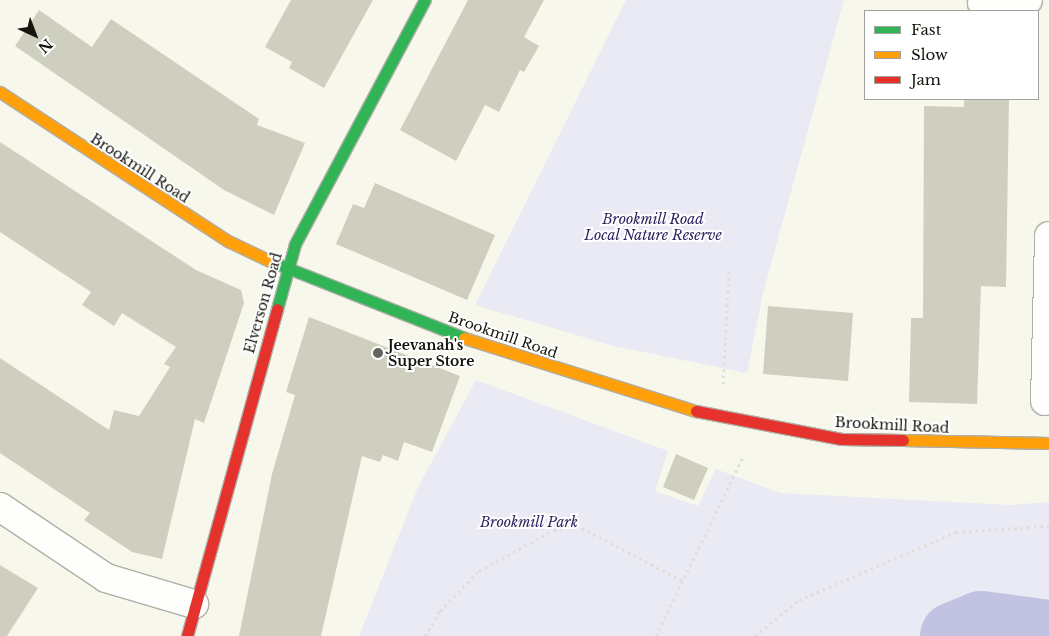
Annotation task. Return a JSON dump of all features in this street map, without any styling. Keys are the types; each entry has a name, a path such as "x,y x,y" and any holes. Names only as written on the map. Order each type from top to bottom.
{"main road":[{"name":"Elverson Road","path":"187,636 194,604 287,270 298,239 425,0"},
{"name":"Brookmill Road","path":"0,92 130,181 228,241 287,270 471,341 663,403 758,425 842,439 1049,443"}],"street":[{"path":"982,4 1028,0"},
{"path":"1045,401 1049,236"},
{"path":"0,507 106,578 194,604"}],"path":[{"path":"722,387 729,272"},
{"path":"656,636 758,425"},
{"path":"425,636 440,610 479,571 554,530 576,526 683,581"},
{"path":"755,636 799,600 956,532 1049,526"}],"green space":[{"name":"Brookmill Road Local Nature Reserve","path":"626,0 844,0 763,293 747,373 613,346 475,305"},
{"name":"Brookmill Park","path":"476,380 668,451 655,491 698,506 716,469 780,493 1011,505 1049,502 1049,636 359,636 418,487"}],"building":[{"path":"291,0 373,0 324,88 289,68 292,62 265,47"},
{"path":"468,0 544,0 524,37 539,46 524,72 520,70 499,112 485,105 456,161 400,130"},
{"path":"39,10 92,47 111,19 259,119 257,125 305,143 274,215 224,190 15,46"},
{"path":"964,100 1009,100 1006,287 981,286 977,404 909,402 911,318 923,318 924,106 964,107"},
{"path":"0,142 196,270 241,290 244,303 204,423 195,419 162,559 132,552 84,520 90,513 0,453 0,358 109,430 114,410 139,416 170,367 164,364 176,347 122,313 114,326 82,305 91,292 0,232"},
{"path":"375,183 495,235 467,300 336,244 353,204 364,208"},
{"path":"768,306 853,313 848,381 763,374"},
{"path":"309,317 460,376 432,452 404,442 398,461 383,455 380,462 362,456 321,636 239,636 272,474 295,395 286,392"},
{"path":"676,454 708,468 694,500 663,487"},
{"path":"0,565 38,588 7,636 0,636"}],"waterway":[{"path":"954,636 981,625 1049,634"}],"traffic: fast":[{"path":"277,309 295,244 425,0"},
{"path":"270,261 464,338"}],"traffic: slow":[{"path":"0,92 228,241 270,261"},
{"path":"464,338 696,411"},
{"path":"903,440 1049,443"}],"traffic: jam":[{"path":"187,636 277,309"},
{"path":"696,411 841,439 903,440"}],"place":[{"name":"Jeevanah's Super Store","path":"378,353"}]}
